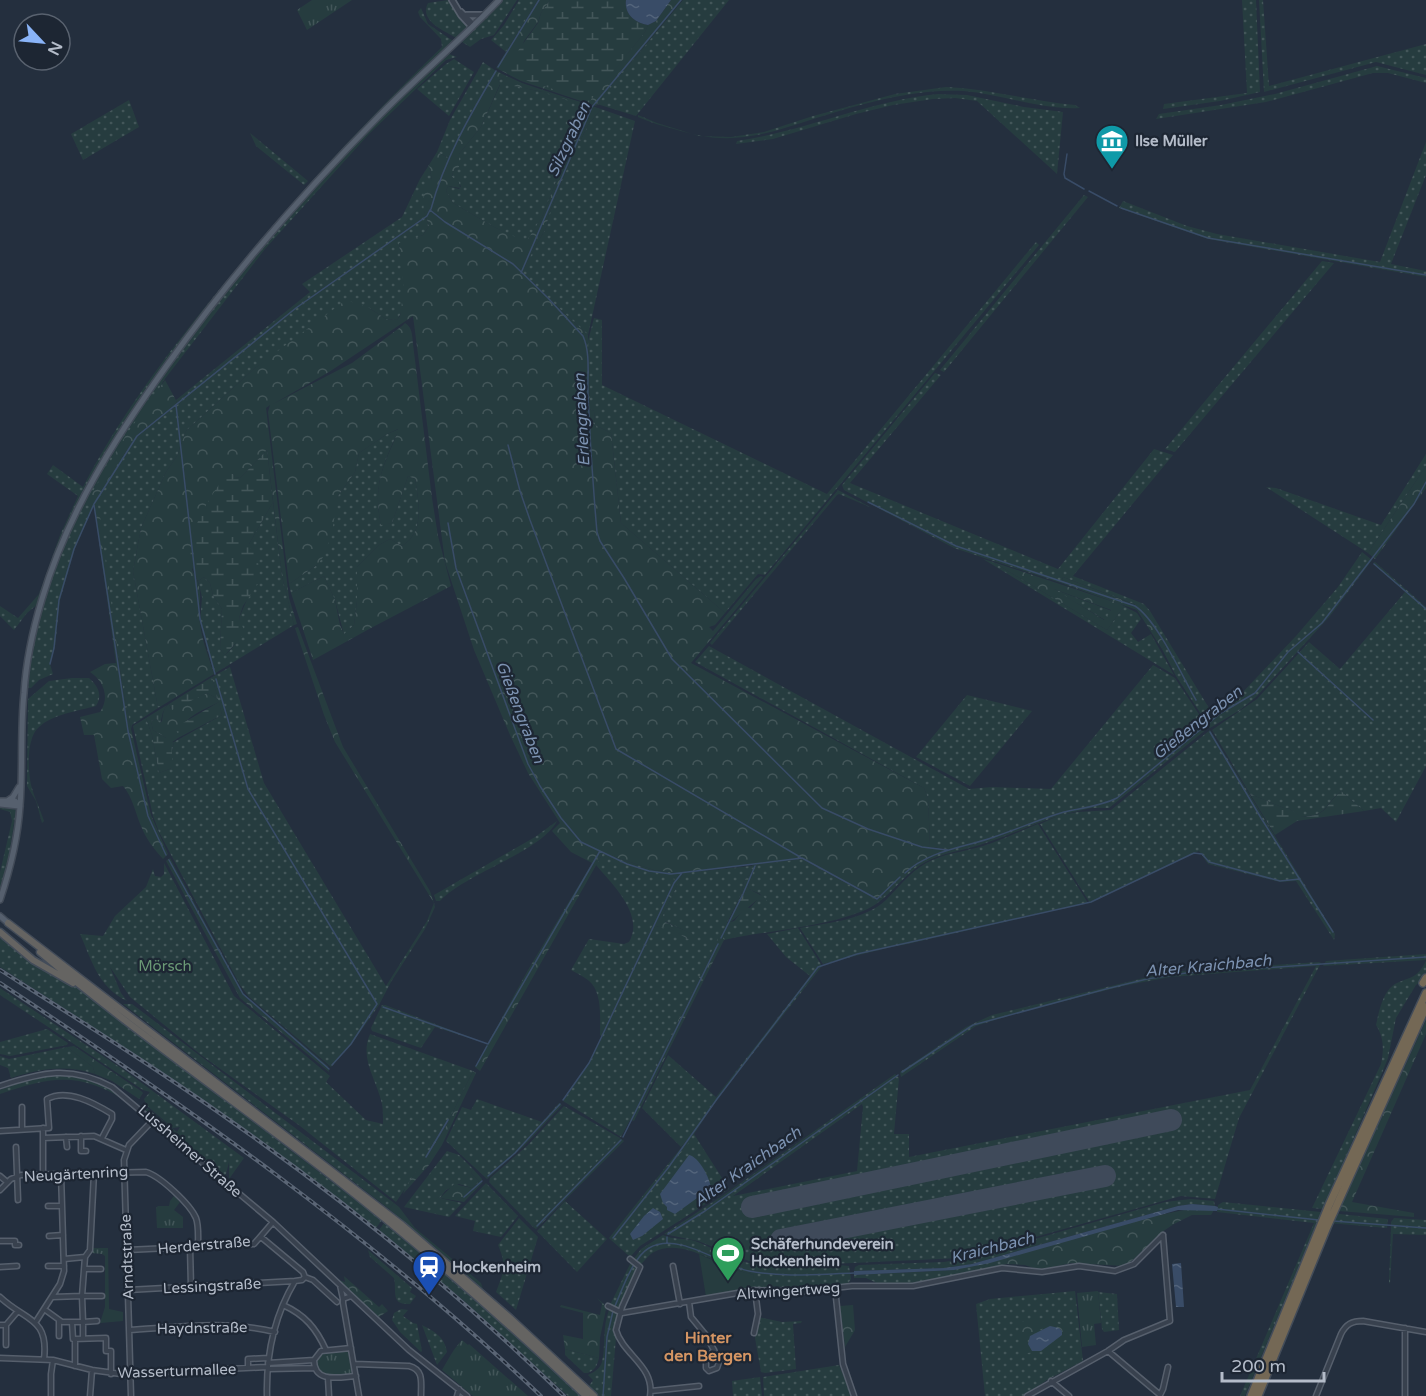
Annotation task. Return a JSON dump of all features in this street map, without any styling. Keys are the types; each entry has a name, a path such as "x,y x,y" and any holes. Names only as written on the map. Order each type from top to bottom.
{"highway":[{"path":"8,923 56,966 99,1000 369,1206 481,1299 586,1396"},
{"path":"8,923 402,1225 518,1324 594,1396"},
{"path":"2,936 33,960 99,1000"},
{"path":"1258,1396 1333,1205 1386,1078 1426,993"},
{"path":"1333,1205 1426,1007"},
{"path":"1386,1078 1391,1054"},
{"path":"1251,1396 1324,1227"}],"main road":[{"path":"0,899 12,857 20,806 24,695 36,621 60,547 104,460 180,347 269,235 340,156 499,0"},
{"path":"7,801 17,792 21,783"},
{"path":"0,802 15,801 20,806"},
{"path":"0,802 20,806"},
{"path":"0,916 8,923"}],"street":[{"path":"452,0 472,27"},
{"path":"460,12 466,15 484,15"},
{"path":"466,15 472,27"},
{"name":"Lussheimer Straße","path":"0,1086 41,1074 60,1072 81,1074 112,1087 152,1118 273,1222 409,1350 467,1396"},
{"path":"0,1131 49,1128 46,1106 48,1098 76,1096 112,1115 102,1138"},
{"path":"22,1107 22,1129"},
{"path":"43,1138 94,1136 126,1150 152,1118"},
{"path":"43,1128 43,1174"},
{"path":"81,1136 81,1151 86,1151"},
{"path":"66,1137 67,1146"},
{"name":"Neugärtenring","path":"16,1147 18,1200"},
{"name":"Arndtstraße","path":"126,1150 124,1172 131,1396"},
{"name":"Neugärtenring","path":"0,1190 16,1177 141,1171 151,1174 190,1208 197,1222 198,1247"},
{"path":"83,1338 83,1271 85,1257 90,1250 94,1173"},
{"path":"35,1323 60,1284 64,1266 61,1174"},
{"path":"0,1176 7,1182"},
{"path":"48,1206 62,1206"},
{"name":"Herderstraße","path":"127,1250 254,1244 273,1222"},
{"path":"49,1236 63,1235"},
{"name":"Altwingertweg","path":"620,1312 755,1290 797,1292 852,1287 913,1286 1002,1268 1042,1272 1079,1266 1116,1271 1134,1264 1163,1235 1170,1321 1124,1340 1108,1351"},
{"path":"261,1237 337,1302"},
{"path":"0,1241 15,1241 15,1245 19,1245"},
{"path":"190,1247 191,1287"},
{"path":"64,1258 85,1257"},
{"path":"634,1262 640,1267 620,1312 616,1334 644,1368 650,1394 699,1386"},
{"path":"0,1267 17,1266"},
{"path":"48,1266 64,1266"},
{"path":"673,1266 680,1304"},
{"path":"85,1269 101,1269"},
{"name":"Lessingstraße","path":"128,1290 301,1281 305,1277"},
{"path":"267,1396 268,1363 275,1332 283,1305 295,1281"},
{"path":"339,1284 359,1396"},
{"path":"835,1288 843,1364 854,1396"},
{"path":"754,1334 758,1314 755,1290"},
{"path":"52,1297 102,1296"},
{"path":"343,1299 351,1296"},
{"path":"344,1307 351,1296"},
{"path":"0,1297 42,1330 45,1340 44,1359"},
{"path":"689,1302 690,1317 705,1334 714,1350 719,1362 717,1368 709,1371 706,1368 706,1360 714,1350"},
{"path":"283,1305 295,1311 313,1326 326,1350"},
{"path":"609,1307 620,1312"},
{"path":"44,1309 62,1322 97,1322"},
{"path":"6,1345 6,1325 18,1311"},
{"path":"59,1320 59,1336"},
{"path":"1316,1396 1341,1334 1347,1325 1364,1321 1426,1332"},
{"path":"72,1322 73,1339 75,1339 75,1366"},
{"name":"Haydnstraße","path":"129,1330 231,1324 275,1332"},
{"path":"0,1325 6,1325"},
{"path":"1405,1328 1405,1396"},
{"path":"75,1339 106,1338 106,1351 111,1351 111,1374"},
{"path":"351,1348 318,1353 314,1360 314,1368 328,1378 356,1376"},
{"path":"1027,1396 1108,1351 1160,1395 1168,1367"},
{"name":"Wasserturmallee","path":"0,1358 53,1360 111,1374 248,1368 268,1363 314,1360"},
{"name":"Wasserturmallee","path":"248,1368 248,1359 268,1363"},
{"path":"51,1396 53,1360"},
{"name":"Wasserturmallee","path":"268,1363 270,1369 314,1368"},
{"path":"355,1364 416,1368 421,1374 421,1396"},
{"path":"90,1396 92,1370"},
{"path":"328,1378 329,1396"},
{"path":"1051,1381 1069,1396"},
{"path":"457,1396 459,1389"}],"green space":[{"path":"312,0 352,0 307,30 297,10"},
{"path":"448,0 467,25 465,31 456,38 439,28 429,20 427,15 428,3"},
{"path":"502,0 517,0 494,35 481,39 470,47 462,42"},
{"path":"519,0 538,0 506,52 491,40 504,25"},
{"path":"538,0 550,0 524,41 513,74 590,100 645,32 648,25 656,21 671,0 682,0 596,106 521,81 496,68"},
{"path":"550,0 626,0 627,10 631,17 648,25 645,32 590,101 522,79 513,74 507,66 538,23 541,13"},
{"path":"683,0 729,0 636,116 597,104"},
{"path":"1242,0 1256,0 1260,92 1220,101 1163,109 1164,104 1247,93"},
{"path":"1259,0 1263,0 1269,86 1426,44 1426,75 1376,62 1264,92"},
{"path":"421,8 428,24 453,41 356,137 256,249 124,423 94,473 64,533 38,604 27,613 14,630 0,616 0,606 18,618 39,594 60,535 78,496 47,474 53,465 83,487 111,437 144,388 214,296 324,168 442,47 441,39 420,17 418,12"},
{"path":"449,54 457,57 446,60 369,134 265,249 164,380 120,460 137,436 178,404 176,400 310,292 302,284 402,217 429,165 432,180 424,211 429,226 423,235 399,244 404,293 401,312 397,320 386,319 369,308 294,341 255,368 186,431 177,456 166,472 141,528 133,571 158,708 132,725 131,729 122,683 97,505 94,505 75,548 60,600 55,647 50,664 53,674 28,688 39,620 60,553 100,472 132,421 198,329 264,246 335,166"},
{"path":"454,59 474,72 449,116 417,89"},
{"path":"483,62 496,71 469,116 449,158 437,152 450,120"},
{"path":"1377,66 1426,78 1426,83 1388,73 1373,73 1266,102 1156,119 1159,114 1275,94"},
{"path":"496,71 522,83 601,109 588,125 568,166 548,217 547,226 521,273 588,335 590,409 594,411 595,425 611,433 621,523 725,613 715,625 709,627 713,631 756,579 763,577 691,663 924,788 928,798 930,847 948,850 911,870 877,900 802,859 683,873 663,915 665,922 693,934 688,939 670,929 657,926 655,930 651,928 675,881 673,872 654,870 603,853 480,1071 475,1067 528,970 592,863 571,852 552,831 560,823 528,773 510,735 474,650 445,562 413,316 329,372 273,404 352,363 405,323 408,325 412,335 438,536 451,586 313,660 291,593 324,576 335,600 344,634 354,625 357,567 379,545 390,539 402,546 409,540 414,533 419,516 417,488 415,479 408,476 392,523 381,525 378,508 379,484 398,429 359,453 355,472 338,496 332,532 324,556 317,565 289,584 268,412 270,405 266,408 289,598 297,624 294,625 282,576 267,450 240,478 235,477 230,470 204,510 192,570 199,585 201,630 214,674 158,708 133,571 141,528 166,472 177,456 186,431 255,368 346,300 369,308 386,319 397,320 400,316 404,288 399,243 423,235 429,226 424,211 424,185 432,180 429,165 437,152 449,158 469,116","holes":["503,78 509,85 543,92 586,106 542,217 526,242 494,227 453,203 446,191 448,186 460,188 459,182 452,177 453,172 459,167 459,154 481,127 500,84 498,80"]},
{"path":"503,78 513,84 587,104 542,217 526,243 453,203 446,191 448,186 459,189 461,186 452,177 453,172 459,167 459,154 481,127 500,85 498,80"},
{"path":"946,87 1075,105 1080,108 1050,107 963,91 939,91 915,93 868,103 761,134 736,138 703,136 731,137 764,132 895,94"},
{"path":"938,94 967,95 1024,107 1063,112 1057,174 977,101 955,98 893,105 773,139 736,144 737,141 862,109"},
{"path":"129,100 139,127 83,160 71,134"},
{"path":"601,109 635,121 588,335 521,273 547,226 548,217 568,166 588,125"},
{"path":"638,115 657,123 691,134 651,122"},
{"path":"250,133 308,181 304,185 256,146"},
{"path":"1426,142 1426,175 1391,264 1426,271 1426,277 1208,239 1119,208 1123,201 1187,226 1217,234 1380,262"},
{"path":"1084,195 1088,197 944,372 940,370"},
{"path":"1036,242 1039,245 765,575 758,574 725,613 621,523 611,433 595,425 594,411 590,409 588,341 594,318 602,320 602,385 827,494"},
{"path":"1322,261 1334,263 1175,452 1165,449"},
{"path":"935,373 941,375 850,483 1058,569 1154,449 1173,455 1073,576 1144,604 1212,713 1241,694 1296,636 1338,587 1362,552 1372,560 1330,616 1256,697 1240,710 1210,728 1176,676 1162,649 1166,646 1146,615 1134,604 1063,577 1061,583 954,548 844,490 842,485"},
{"path":"165,380 178,404 137,436 94,505 88,500 126,435"},
{"path":"399,429 381,475 378,498 381,524 392,523 408,476 415,479 419,507 417,525 409,540 402,546 390,539 379,545 357,567 354,625 344,635 335,600 324,576 291,593 289,584 317,565 338,496 355,472 359,453 387,434"},
{"path":"267,450 273,502 249,544 251,549 257,552 260,581 243,606 239,618 244,630 243,635 225,655 220,649 222,609 213,595 210,583 204,577 198,581 192,567 193,537 204,508 230,469 235,477 240,478"},
{"path":"1426,454 1426,466 1368,553 1266,487 1276,488 1381,525"},
{"path":"1426,466 1426,488 1375,559 1368,553"},
{"path":"838,490 872,508 837,495 712,645 710,643"},
{"path":"273,502 282,576 294,625 214,674 200,623 202,597 198,581 204,577 210,583 213,595 222,609 220,649 225,655 233,647 240,634 239,618 249,595 249,544"},
{"path":"94,505 98,505 122,683 151,815 168,854 163,859 145,835 132,800 123,786 111,788 102,779 94,735 84,735 80,717 100,712 105,701 102,685 90,672 105,664 116,663"},
{"path":"983,559 993,562 1107,630 1124,606 1137,613 1141,619 1131,633 1138,642 1151,634 1174,675"},
{"path":"993,562 1124,606 1107,630","holes":["1054,589 1111,610 1104,620"]},
{"path":"1375,562 1426,607 1426,766 1396,822 1381,808 1364,811 1341,791 1321,812 1301,817 1288,808 1250,794 1212,730 1257,699 1309,642 1340,669 1405,592 1373,563"},
{"path":"1063,577 1133,604 1146,615 1166,646 1162,649 1137,610 1061,583"},
{"path":"1051,588 1112,611 1105,620"},
{"path":"298,627 343,747 430,891 434,903 335,742 295,628"},
{"path":"709,646 969,789 992,787 1051,789 1153,665 1175,678 1208,728 1109,808 1091,808 1061,815 1111,810 1210,730 1335,934 1334,940 1296,881 1280,882 1208,864 1199,851 1090,903 1040,824 1058,816 980,845 944,854 931,860 916,868 872,907 847,917 724,940 720,935 657,1064 661,1066 634,1121 630,1120 621,1137 563,1101 589,1063 602,1037 600,1035 599,1001 595,989 588,980 571,970 589,939 624,944 629,942 633,932 633,921 624,900 596,865 603,853 654,870 673,872 675,881 652,928 666,927 688,939 692,934 664,921 663,915 683,873 751,866 752,871 744,881 741,895 727,923 734,921 746,907 750,908 757,900 766,901 760,894 749,889 748,883 757,864 802,859 877,900 905,872 947,849 930,847 928,798 924,788 695,662"},
{"path":"230,667 264,783 386,986 427,921 434,903 435,907 425,929 379,1005 351,1045 331,1067 249,997 240,985 159,832 153,816 133,726 146,718 152,735 159,773 172,768 174,742 222,715 212,677"},
{"path":"212,677 218,699 207,693 172,710 169,704"},
{"path":"89,678 97,687 99,698 96,706 51,719 35,732 30,746 29,771 32,790 44,821 42,823 36,801 27,786 28,699 49,681"},
{"path":"207,693 219,702 188,720 183,725 178,738 171,743 166,743 166,738 153,730 151,721 157,719 160,723 164,710 169,704 171,709"},
{"path":"967,695 1032,711 970,786 916,757"},
{"path":"219,702 222,715 178,738 176,727"},
{"path":"167,705 160,724 157,719 151,721 153,730 166,738 166,743 174,742 172,768 159,773 152,735 146,718"},
{"path":"1341,791 1364,811 1297,821 1275,835 1250,794 1288,808 1302,817 1321,812"},
{"path":"0,807 16,811 9,855 0,890 0,872 12,821 10,812"},
{"path":"557,821 536,843 467,881 440,901 436,901 434,895 535,837"},
{"path":"1038,824 1088,903 823,964 800,928 845,920 867,912 886,900 910,875 926,863 990,844"},
{"path":"170,858 244,994 328,1066 329,1072 240,998 166,861"},
{"name":"Mörsch","path":"164,863 234,996 330,1076 326,1082 366,1120 383,1124 380,1095 368,1061 367,1043 370,1034 473,1071 443,1132 396,1202 300,1126 201,1055 130,997 110,967 127,1001 103,981 92,963 80,934 103,936 115,916 146,887 153,869 155,876 161,877 164,874"},
{"path":"757,864 748,883 749,889 764,897 768,902 757,900 727,925 741,895 744,881 752,871 751,866"},
{"path":"798,928 822,966 718,1098 694,1134 729,1189 640,1246 630,1257 611,1240 689,1141 688,1139 681,1147 642,1108 668,1055 716,1097 810,976 786,957 767,934"},
{"path":"720,934 724,940 661,1066 657,1064"},
{"path":"0,936 86,994 382,1220 376,1228 238,1125 0,967"},
{"path":"1426,954 1426,960 1323,966 1326,961"},
{"path":"1426,961 1426,976 1416,985 1396,1018 1388,1058 1323,1209 1312,1208 1381,1064 1383,1044 1376,1025 1385,995 1392,986 1417,974"},
{"path":"1321,963 1239,1118 1215,1199 1181,1196 961,1258 830,1264 849,1266 851,1279 847,1285 796,1291 796,1288 769,1286 768,1289 753,1289 753,1275 703,1255 677,1248 665,1248 654,1252 640,1265 633,1260 641,1249 663,1235 695,1241 734,1259 754,1264 775,1266 818,1265 783,1265 749,1261 698,1241 664,1234 728,1192 895,1074 899,1078 894,1134 909,1134 909,1157 1250,1090 1316,966 1170,977 1123,986 1017,1013 976,1026 901,1077 900,1072 966,1027 992,1015 1168,972","holes":["862,1104 857,1171 733,1196"]},
{"path":"0,988 124,1070 244,1158 229,1179 229,1162 226,1174 223,1176 145,1110 147,1108 177,1132 180,1127 173,1128 146,1105 144,1099 150,1092 143,1090 0,995"},
{"path":"123,1004 132,1004 394,1203 389,1209"},
{"path":"382,1005 488,1044 435,1027 421,1048 372,1031 371,1028"},
{"path":"1426,1020 1426,1034 1352,1202 1414,1213 1414,1217 1339,1211"},
{"path":"47,1029 68,1043 67,1045 10,1056 0,1054 0,1042"},
{"path":"74,1046 141,1091 143,1093 139,1099 112,1081 95,1074 93,1067 67,1047"},
{"path":"67,1047 93,1067 95,1074 63,1068 32,1072 11,1078 8,1068 0,1065 0,1056 9,1059"},
{"path":"473,1071 476,1073 442,1145 429,1165 403,1194 443,1132"},
{"path":"60,1075 97,1083 129,1103 112,1093 81,1081 51,1080 0,1094 0,1090 28,1080"},
{"path":"477,1099 542,1122 559,1103 562,1105 524,1146 487,1179 446,1141 462,1107 471,1110"},
{"path":"564,1106 620,1138 533,1227 489,1182 490,1178 528,1145"},
{"path":"620,1138 624,1141 536,1229 533,1227"},
{"path":"688,1139 690,1141 684,1149 611,1240 609,1238"},
{"path":"447,1151 459,1155 473,1169 471,1173 479,1181 472,1188 459,1184 446,1190 440,1198 435,1197 462,1203 449,1217 404,1207"},
{"path":"473,1169 482,1179 482,1183 464,1202 440,1198 454,1184 472,1188 479,1181 471,1173"},
{"path":"486,1183 518,1216 501,1237 473,1231 475,1221 455,1216"},
{"path":"174,1196 180,1202 174,1210 183,1217 183,1228 157,1228 156,1208 169,1206"},
{"path":"1191,1199 1214,1201 1215,1206 1192,1204 1178,1206 972,1264 945,1268 854,1271 859,1265 944,1262 968,1258 1165,1202"},
{"path":"565,1201 607,1239 577,1272 537,1231"},
{"path":"1223,1202 1388,1219 1387,1228 1317,1222 1245,1396 1240,1396 1314,1223 1217,1212 1218,1205"},
{"path":"394,1203 415,1228 481,1283 483,1289 389,1209"},
{"path":"1189,1209 1214,1210 1211,1215 1192,1215 1174,1224 1125,1266 1071,1263 1039,1270 1025,1265 1007,1264 1008,1257 1150,1217"},
{"path":"519,1218 538,1237 516,1310 496,1292 503,1268 503,1258 498,1245"},
{"path":"1394,1218 1426,1220 1426,1235 1393,1234 1390,1284 1391,1222"},
{"path":"384,1223 488,1310 581,1396 568,1396 464,1301 379,1230"},
{"path":"92,1248 108,1248 109,1309 123,1312 123,1321 100,1323 105,1307 105,1256 92,1253"},
{"path":"368,1250 412,1288 410,1292 416,1296 410,1304 397,1300 394,1278 370,1257"},
{"name":"Schäferhundeverein Hockenheim","path":"699,1254 732,1269 754,1275 753,1289 706,1297"},
{"path":"1008,1257 1007,1264 914,1283 879,1284 866,1278 854,1278 854,1275 954,1270"},
{"path":"631,1262 638,1266 620,1310 610,1305"},
{"path":"344,1276 379,1307 382,1304 388,1311 379,1317 338,1280 345,1282"},
{"path":"1075,1291 1083,1361 1047,1380 1024,1396 985,1396 976,1304 990,1299"},
{"path":"1098,1291 1101,1323 1094,1324 1096,1345 1082,1347 1077,1293"},
{"path":"1098,1292 1117,1294 1119,1330 1104,1332 1102,1329"},
{"path":"597,1298 605,1305 606,1309 600,1338 599,1358 565,1349 563,1335 583,1339 583,1313 560,1307 561,1305 600,1315 602,1304"},
{"path":"853,1305 855,1330 845,1347 840,1306"},
{"path":"401,1309 408,1310 403,1316 417,1324 421,1352 400,1332 392,1320 394,1313"},
{"path":"609,1310 617,1313 618,1316 614,1328 616,1338 611,1396 599,1396 589,1386 593,1380 588,1375 595,1371 602,1362"},
{"path":"758,1317 782,1322 802,1321 793,1324 796,1369 761,1372 755,1338"},
{"path":"1049,1320 1067,1327 1069,1337 1056,1347 1039,1352 1062,1335 1062,1331 1054,1326 1042,1329 1028,1338 1027,1343 1036,1352 1019,1354 1020,1322"},
{"path":"422,1325 438,1335 446,1347 447,1352 437,1365"},
{"path":"462,1340 528,1396 473,1396 442,1370"},
{"path":"348,1349 352,1375 328,1376 316,1368 318,1357 322,1354"},
{"path":"565,1349 599,1358 594,1369 584,1373 565,1355"},
{"path":"839,1365 852,1396 764,1396 763,1377"},
{"path":"760,1377 762,1396 733,1396 732,1381"}],"water":[{"path":"626,0 671,0 656,21 648,25 631,17 627,10"},
{"path":"689,1155 703,1168 711,1188 675,1214 667,1210 660,1194"},
{"path":"1192,1204 1218,1207 1217,1211 1178,1210 990,1263 954,1270 854,1275 854,1271 945,1268 972,1264"},
{"path":"653,1208 660,1212 663,1219 642,1236 633,1240 630,1234"},
{"path":"1181,1263 1184,1307 1176,1307 1172,1264"},
{"path":"1050,1326 1059,1328 1062,1335 1041,1351 1032,1351 1028,1344 1030,1336"}],"waterway":[{"path":"498,67 539,0"},
{"name":"Silzgraben","path":"521,273 592,107 681,0"},
{"path":"431,209 450,155 496,71"},
{"path":"1067,154 1065,178 1084,189"},
{"path":"1089,191 1117,206"},
{"path":"1121,208 1208,238 1426,275"},
{"name":"Erlengraben","path":"50,664 59,600 74,549 94,504 137,436 296,308 427,216 430,210 445,222 513,264 583,336 588,358 588,396 597,532 600,541 672,659 822,808 868,829 922,847 947,850"},
{"path":"176,405 200,619 215,674"},
{"path":"508,445 530,520 616,749 800,857"},
{"name":"Gießengraben","path":"905,873 925,859 947,850 994,837 1064,812 1098,805 1117,798 1221,713 1255,693 1288,652 1322,623 1414,504 1426,482"},
{"path":"868,502 956,546 1135,606 1152,623 1196,700"},
{"path":"94,505 128,731 148,816 166,855"},
{"name":"Gießengraben","path":"448,523 456,568 528,764 561,818 581,842 627,864 649,871 671,874 802,858 877,899 900,877"},
{"path":"1374,564 1426,609"},
{"path":"1298,652 1373,720"},
{"path":"216,679 248,789 377,1004 351,1044 332,1065"},
{"path":"1210,732 1333,932"},
{"path":"383,1007 488,1044 600,851"},
{"path":"613,1238 818,967 857,954 1091,902 1194,853 1202,854 1209,862 1280,881 1300,879"},
{"path":"169,860 243,994 329,1069"},
{"path":"721,938 755,866"},
{"path":"563,1100 589,1063 674,883 682,873"},
{"path":"623,1137 718,944"},
{"name":"Alter Kraichbach","path":"902,1072 973,1025 1147,979 1186,973 1426,957"},
{"path":"476,1066 487,1046"},
{"name":"Alter Kraichbach","path":"668,1234 705,1211 898,1075"},
{"path":"488,1176 515,1153 560,1104"},
{"path":"426,1157 448,1120"},
{"path":"537,1226 621,1140"},
{"path":"464,1197 482,1181"},
{"name":"Kraichbach","path":"1217,1209 1319,1220"},
{"name":"Kraichbach","path":"1333,1221 1426,1228"},
{"name":"Alter Kraichbach","path":"667,1237 667,1243"},
{"name":"Kraichbach","path":"615,1306 629,1274 643,1252 661,1244 686,1246 738,1268 762,1273 802,1275 854,1273"},
{"name":"Kraichbach","path":"603,1396 607,1337 613,1311"}],"runway":[{"path":"752,1207 1171,1120"},
{"path":"781,1240 1105,1176"}],"railway":[{"path":"0,970 119,1045 279,1155 364,1220 446,1288 564,1396"},
{"path":"0,983 211,1127 347,1229 478,1338 541,1396"}],"place":[{"name":"Ilse Müller","path":"1112,170"},
{"name":"Schäferhundeverein Hockenheim","path":"728,1282"},
{"name":"Hockenheim","path":"429,1296"}],"district":[{"name":"Hinter den Bergen","path":"708,1346"}]}
